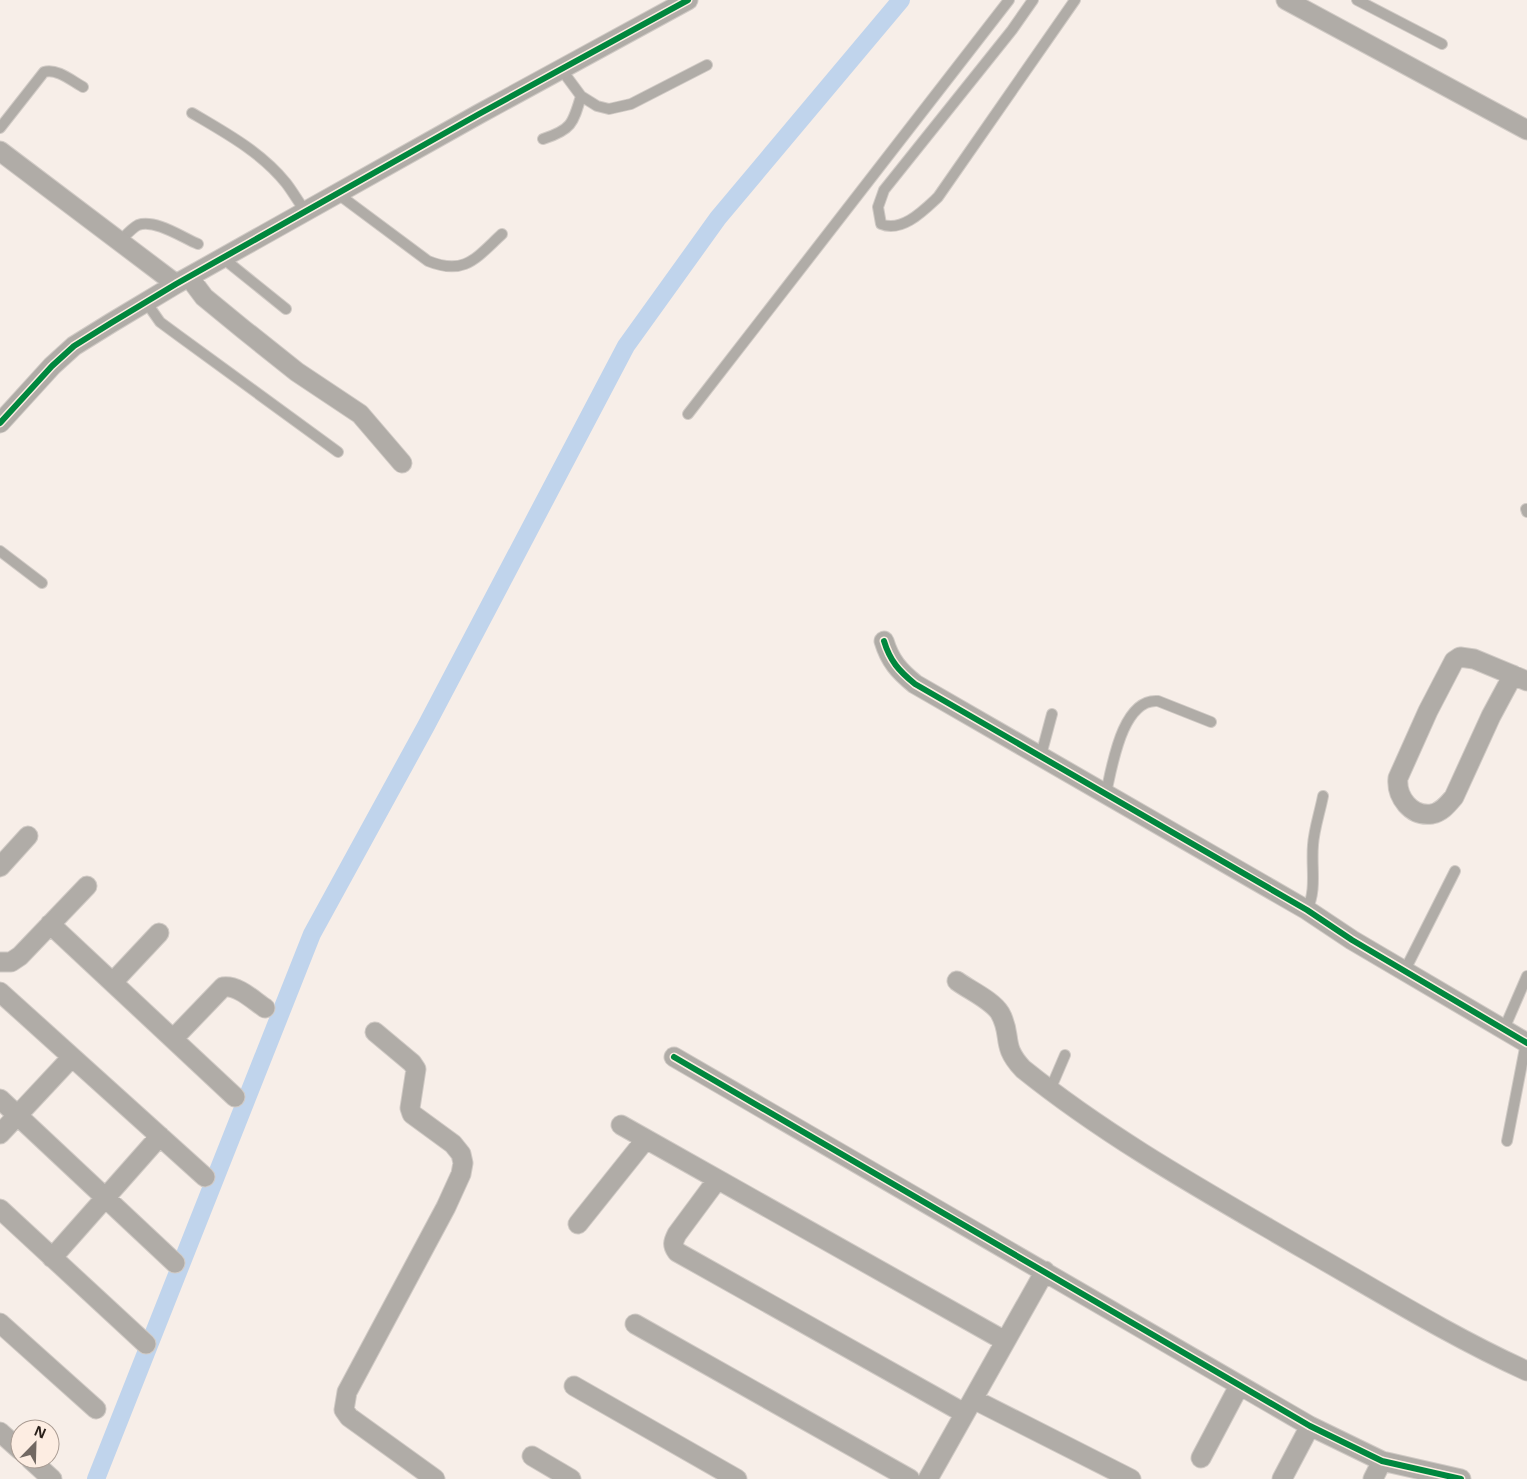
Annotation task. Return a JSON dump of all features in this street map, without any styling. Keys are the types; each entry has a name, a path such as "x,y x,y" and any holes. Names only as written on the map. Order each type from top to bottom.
{"street":[{"path":"1,419 74,346 182,280 224,259 561,69 688,0"},
{"path":"1286,0 1527,130"},
{"path":"0,151 120,241 182,280 297,372 360,414 402,463"},
{"path":"884,641 888,655 898,671 915,684 1307,910 1526,1043"},
{"path":"1460,657 1466,657 1520,678 1491,716 1454,797 1445,808 1433,814 1425,814 1408,807 1397,788 1398,778 1428,711 1454,661 1460,657"},
{"path":"0,867 28,836"},
{"path":"0,962 11,962 20,956 87,886"},
{"path":"50,924 235,1097"},
{"path":"112,982 159,933"},
{"path":"957,981 999,1011 1004,1021 1007,1046 1012,1057 1050,1090 1105,1130 1193,1185 1427,1319 1527,1371"},
{"path":"173,1039 223,987 230,986 240,990 265,1008"},
{"path":"0,992 205,1178"},
{"path":"375,1032 412,1063 416,1069 410,1108 412,1114 453,1144 461,1154 463,1163 461,1174 446,1207 347,1392 344,1410 349,1418 435,1479"},
{"path":"0,1134 72,1057"},
{"path":"674,1057 1310,1426 1382,1461 1461,1479"},
{"path":"0,1099 175,1263"},
{"path":"621,1125 1005,1341"},
{"path":"52,1258 160,1136"},
{"path":"578,1224 646,1139"},
{"path":"717,1180 677,1234 673,1242 677,1252 969,1406 1131,1479"},
{"path":"0,1210 146,1344"},
{"path":"928,1479 1044,1271"},
{"path":"0,1323 96,1409"},
{"path":"635,1324 910,1479"},
{"path":"574,1386 737,1479"},
{"path":"1201,1458 1239,1386"},
{"path":"1282,1479 1310,1426"},
{"path":"0,1432 10,1441"},
{"path":"532,1456 560,1476"},
{"path":"1373,1479 1382,1461"},
{"path":"41,1469 52,1479"}],"lane":[{"path":"688,414 1010,0"},
{"path":"1033,0 1012,30 884,190 878,207 881,224 894,226 920,214 938,196 1075,0"},
{"path":"1357,0 1442,44"},
{"path":"561,69 580,96 597,106 609,109 619,108 664,89 707,65"},
{"path":"0,128 44,72 50,70 58,73 83,87"},
{"path":"543,139 562,133 570,124 580,96"},
{"path":"192,113 235,139 260,157 286,182 306,212"},
{"path":"338,194 428,262 444,268 456,268 470,263 502,234"},
{"path":"120,241 137,226 144,224 154,225 198,244"},
{"path":"224,259 286,309"},
{"path":"146,302 160,322 338,452"},
{"path":"0,551 42,583"},
{"path":"1106,793 1120,738 1132,715 1143,703 1150,700 1158,701 1211,722"},
{"path":"1041,755 1052,714"},
{"path":"1307,910 1314,886 1313,842 1323,796"},
{"path":"1405,970 1455,871"},
{"path":"1504,1028 1527,976"},
{"path":"1507,1141 1526,1043"},
{"path":"1050,1090 1065,1056"}],"waterway":[{"path":"96,1479 312,934 426,726 626,346 718,218 901,0"}],"cycle path":[{"path":"0,423 52,366 74,346 111,323 176,284 479,114 688,0"},
{"path":"884,641 896,665 915,684 1307,910 1352,940 1527,1043"},
{"path":"674,1057 1310,1426 1382,1461 1461,1479"}]}
